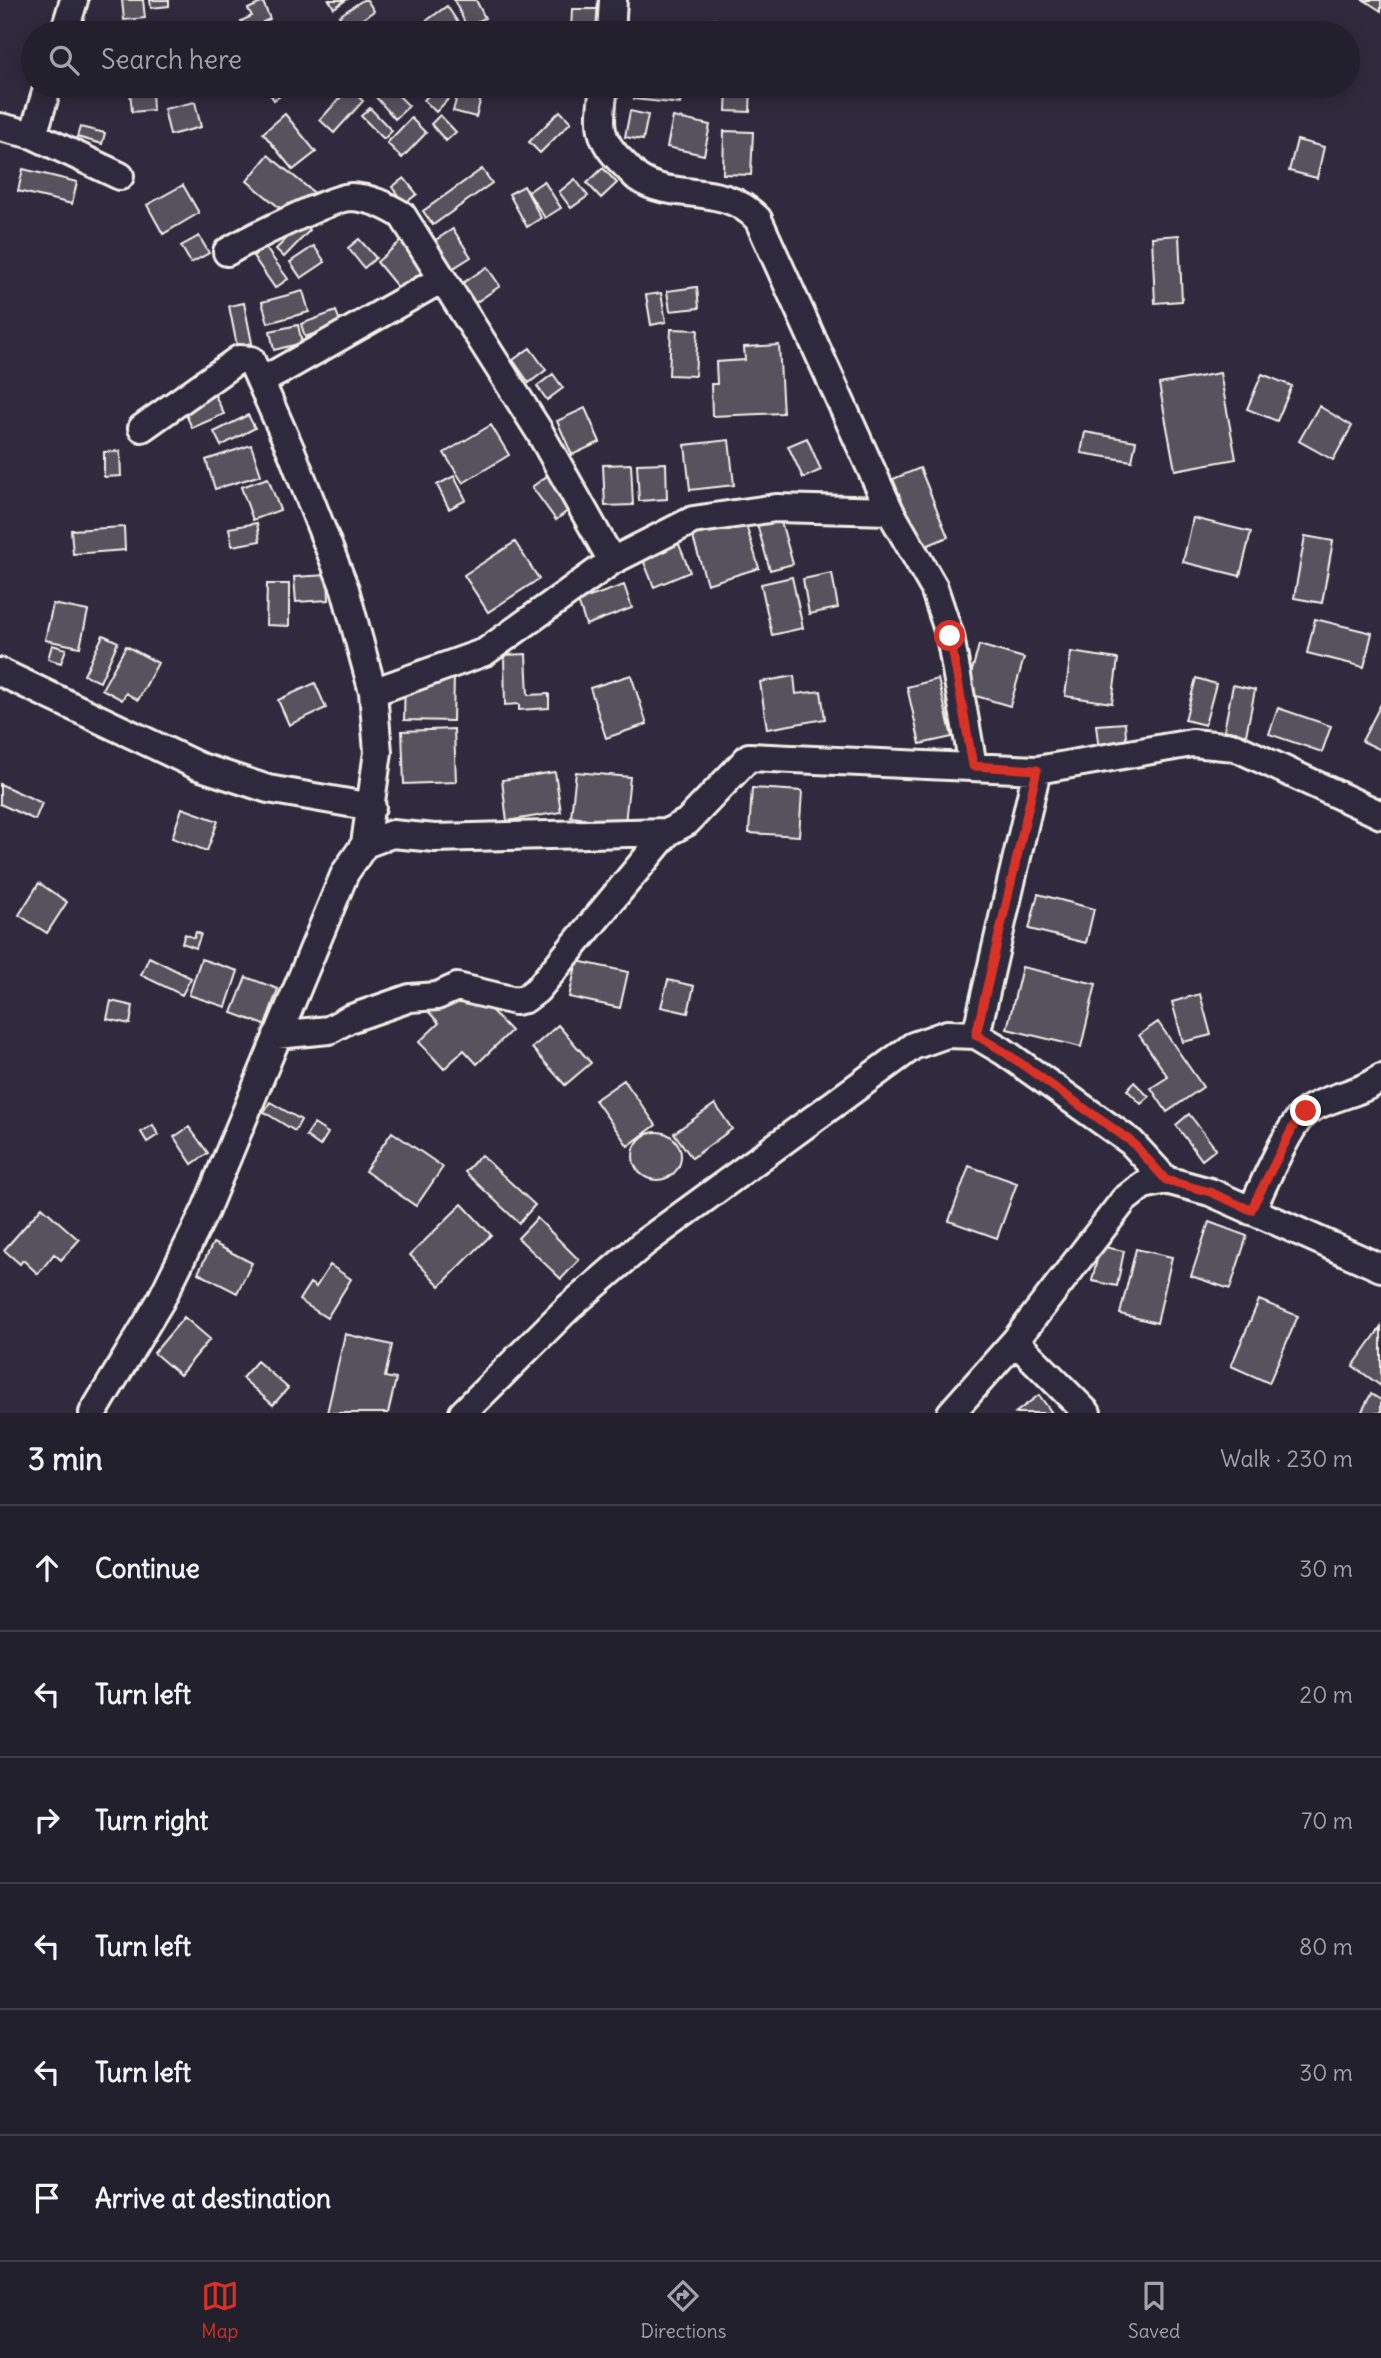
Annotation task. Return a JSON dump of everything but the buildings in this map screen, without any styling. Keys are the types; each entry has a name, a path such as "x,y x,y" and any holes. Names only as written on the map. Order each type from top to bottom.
{"street":[{"path":"68,21 74,0"},
{"path":"612,21 613,0"},
{"path":"33,135 44,98"},
{"path":"603,98 600,122 605,147 639,179 724,197 746,207 758,219 890,511 934,589 950,636 973,766"},
{"path":"0,127 33,135 120,176"},
{"path":"227,252 253,237 348,197 381,202 402,215 539,432 612,561"},
{"path":"262,381 442,279"},
{"path":"93,1413 161,1300 200,1222 345,873 365,844 378,752 373,692 345,589 262,381 251,360 239,359 142,428"},
{"path":"373,692 485,652 612,561 693,520 776,508 890,511"},
{"path":"0,671 198,766 268,789 372,807"},
{"path":"277,1035 329,1030 349,1018 410,998 437,996 457,987 515,1001 525,999 537,990 668,832 687,822 749,757 1037,770 1192,743 1235,747 1381,815"},
{"path":"976,1035 1037,770"},
{"path":"365,844 392,835 435,838 668,832"},
{"path":"463,1413 568,1308 644,1243 913,1046 947,1034 976,1035 1003,1051 1132,1142 1166,1180"},
{"path":"1251,1210 1294,1125 1306,1111 1366,1089 1381,1078"},
{"path":"951,1413 1015,1341 1124,1200 1143,1185 1166,1180 1210,1192 1381,1268"},
{"path":"1015,1341 1087,1413"}],"route":[{"path":"950,636 973,766 1037,770 976,1035 1132,1142 1166,1180 1210,1192 1251,1210 1294,1125 1306,1111"}]}
